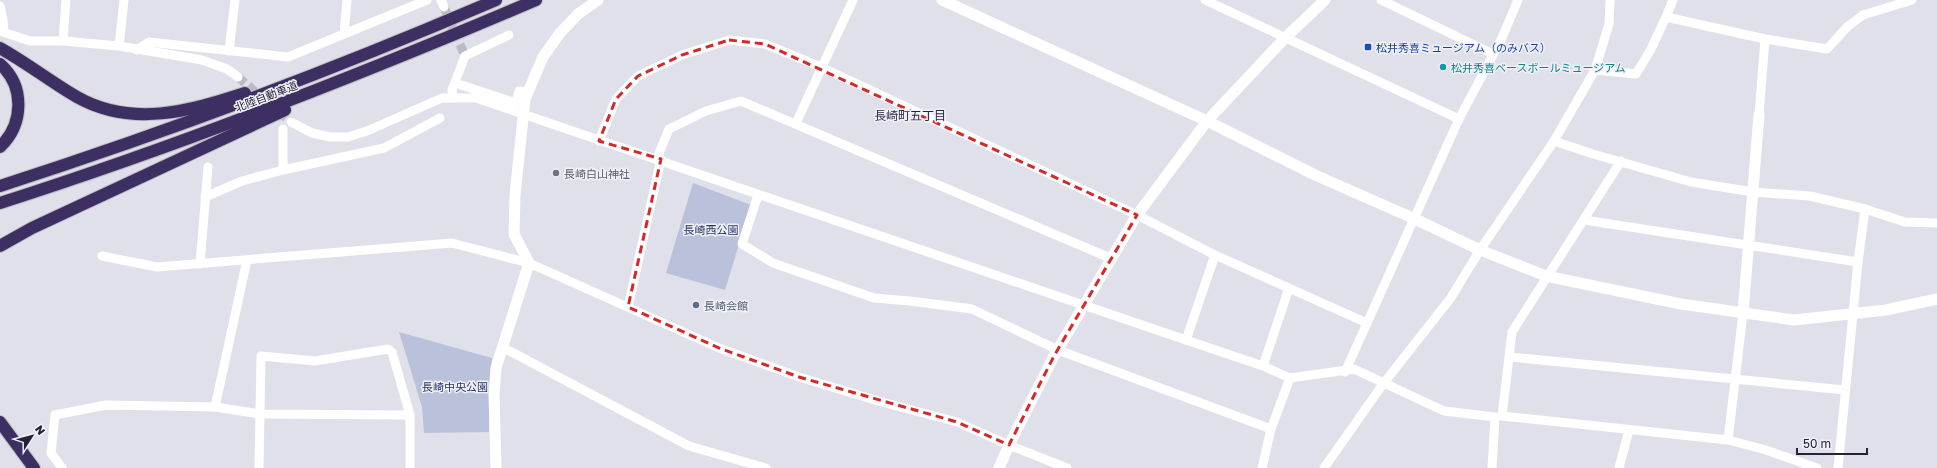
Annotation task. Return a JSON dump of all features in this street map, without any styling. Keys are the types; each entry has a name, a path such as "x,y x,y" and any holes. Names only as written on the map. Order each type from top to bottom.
{"highway":[{"name":"北陸自動車道","path":"0,203 165,148 382,65 536,0"},
{"name":"北陸自動車道","path":"0,186 163,132 250,100 492,1"},
{"path":"0,48 78,98 117,112 157,114 199,107 263,87 441,18 492,1"},
{"path":"0,64 13,80 17,92 18,106 17,120 11,133 0,147"},
{"path":"0,246 32,228 382,65"},
{"path":"2,425 34,468"}],"street":[{"path":"63,40 66,0"},
{"path":"120,46 124,0"},
{"path":"230,51 235,0"},
{"path":"344,34 347,0"},
{"path":"137,50 149,42 288,57 427,0"},
{"path":"496,468 494,394 496,368 529,263 514,234 515,195 525,99 543,57 560,33 578,14 598,0"},
{"path":"796,123 853,0"},
{"path":"942,0 1480,250 1546,276 1681,304 1794,320 1853,315 1886,310 1937,299"},
{"path":"1205,0 1459,119"},
{"path":"999,468 1009,445 1058,350 1110,258 1137,215 1207,122 1285,38 1325,0"},
{"path":"1381,0 1493,54"},
{"path":"1344,372 1415,219 1459,119 1493,54 1518,0"},
{"path":"1324,468 1383,384 1450,299 1480,250 1554,141 1595,70 1609,24 1610,0"},
{"path":"1595,70 1636,74 1650,51 1674,0"},
{"path":"1666,17 1765,39 1827,49 1847,27 1863,15 1912,0"},
{"path":"0,6 3,19 2,31 30,42 63,40 120,46 202,60 227,69 238,77"},
{"path":"453,98 452,90 465,56 509,35"},
{"path":"1728,440 1743,313 1747,246 1753,192 1765,39"},
{"path":"600,141 616,100 638,76 682,55 729,40 765,44 822,67 1137,215 1215,255 1367,323"},
{"path":"455,83 516,103 519,91 528,92"},
{"path":"291,122 312,133 330,137 348,137 367,131 442,98 476,98 600,141 659,159 758,195 1263,366 1290,378 1344,372 1354,369 1383,384 1444,411 1495,416 1492,468"},
{"path":"628,307 659,159 669,129 706,111 740,101 796,123 1110,258"},
{"path":"205,197 242,181 283,170 384,148 440,118"},
{"path":"283,129 283,170"},
{"path":"1554,141 1593,154 1621,160 1691,182 1753,192 1810,196 1865,209 1904,222 1937,224"},
{"path":"1621,160 1584,220 1546,276 1512,332 1502,416 1728,440 1766,450 1816,468"},
{"path":"200,264 208,167"},
{"path":"758,195 742,244 773,263 874,298 972,309 1058,350 1271,429"},
{"path":"1838,468 1858,262 1865,209"},
{"path":"1584,220 1858,262"},
{"path":"102,256 157,267 452,243 529,263 719,348 799,377 878,401 957,422 1067,468"},
{"path":"1186,340 1215,255"},
{"path":"216,407 247,260"},
{"path":"1263,366 1289,288"},
{"path":"502,347 689,446 766,468"},
{"path":"259,468 261,356 315,361 388,349 392,352 410,415 410,468"},
{"path":"1510,357 1845,390"},
{"path":"1262,468 1271,429 1290,378"},
{"path":"62,468 51,453 55,415 106,405 216,407 260,414 410,415"},
{"path":"1619,468 1629,430"}],"highlighted area":[{"path":"729,40 765,44 1137,215 1054,356 1009,445 957,422 799,377 719,348 628,307 661,159 599,141 616,99 638,76 682,55"}],"green space":[{"name":"長崎西公園","path":"693,183 751,205 725,290 666,273"},
{"name":"長崎中央公園","path":"399,332 492,358 489,432 424,433 422,407"}],"tunnel":[{"path":"444,7 465,56"},
{"path":"238,77 291,122"}],"place":[{"name":"松井秀喜ミュージアム（のみバス）","path":"1368,47"},
{"name":"松井秀喜ベースボールミュージアム","path":"1443,67"},
{"name":"長崎白山神社","path":"556,173"},
{"name":"長崎会館","path":"696,305"}],"district":[{"name":"長崎町五丁目","path":"910,115"}]}
